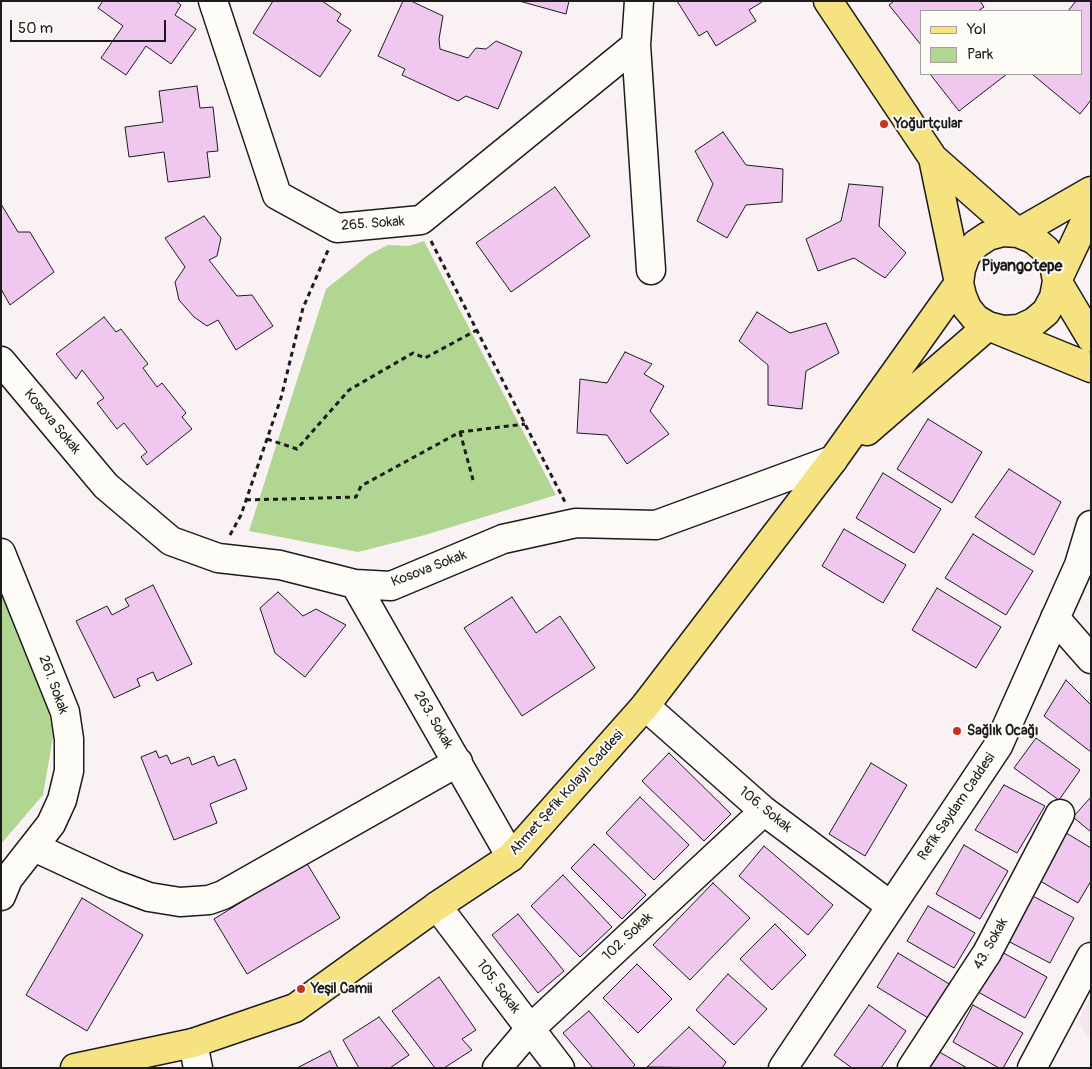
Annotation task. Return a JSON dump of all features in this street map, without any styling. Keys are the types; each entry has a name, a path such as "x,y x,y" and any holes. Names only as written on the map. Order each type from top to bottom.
{"main road":[{"path":"828,1 932,158 1018,233"},
{"path":"932,158 962,296 968,308 976,318 988,326 1091,368"},
{"path":"1018,233 1091,191"},
{"path":"988,326 1003,330 1019,329 1034,322 1046,312 1054,297 1057,281 1091,210"},
{"path":"834,460 959,283 966,255 976,244 988,236 1003,232 1018,233 1033,239 1046,250 1054,265 1057,281 1091,338"},
{"path":"834,460 988,326"},
{"name":"Ahmet Şefik Kolaylı Caddesi","path":"75,1068 196,1055 295,1008 437,906 511,856 645,706 834,460"}],"street":[{"name":"265. Sokak","path":"212,1 277,195 338,228 421,220 636,45"},
{"path":"638,1 636,45 651,270"},
{"name":"Kosova Sokak","path":"1,361 106,486 171,541 218,558 280,565 355,584 391,586 503,539 576,522 656,525 834,460"},
{"name":"Refik Saydam Caddesi","path":"783,1068 998,746 1079,565 1091,524"},
{"name":"261. Sokak","path":"1,553 64,712 70,739 69,771 62,800 51,824 8,879 1,896"},
{"name":"263. Sokak","path":"355,584 511,856"},
{"path":"1055,618 1091,659"},
{"name":"106. Sokak","path":"645,706 764,811 891,906"},
{"path":"34,847 114,884 149,897 180,902 209,900 223,895 458,762"},
{"name":"102. Sokak","path":"497,1068 530,1029 764,811"},
{"name":"43. Sokak","path":"912,1068 987,953 1060,814"},
{"name":"105. Sokak","path":"437,906 560,1068"},
{"path":"1032,1068 1091,957"}],"path":[{"path":"421,220 576,522"},
{"path":"218,558 241,515 280,398 303,308 338,228"},
{"path":"267,439 297,449 349,390 413,353 426,358 477,330"},
{"path":"246,500 356,497 362,486 460,432 525,424"},
{"path":"460,432 473,480"}],"shaded area":[{"path":"1091,995 1091,1041 1078,1022"}],"green space":[{"path":"424,241 556,495 425,535 358,552 249,531 326,289 370,254 388,245 409,246"},
{"path":"1,584 40,660 53,737 43,795 1,844"}],"building":[{"path":"103,1 176,1 181,5 175,15 196,29 171,64 146,46 126,75 101,58 123,26 98,8"},
{"path":"273,1 322,1 341,14 337,21 351,30 320,77 253,33"},
{"path":"403,1 411,1 443,16 439,39 440,49 468,58 476,48 486,49 496,41 522,52 498,109 466,96 458,101 402,75 405,69 378,56"},
{"path":"519,1 569,1 566,14"},
{"path":"677,1 762,2 749,10 756,21 716,46 707,31 699,36"},
{"path":"894,1 980,1 984,7 980,10 920,10 920,44 889,5"},
{"path":"1076,1 1091,1 1091,100 1080,114 1033,75 1082,75 1082,10 1069,10"},
{"path":"931,75 1006,75 959,111"},
{"path":"197,86 200,108 213,107 218,151 207,152 210,177 168,182 164,152 129,157 125,127 163,122 159,91"},
{"path":"723,132 746,165 783,169 782,202 746,205 727,238 697,221 713,184 695,151"},
{"path":"849,184 883,187 879,226 906,253 885,278 854,258 818,271 806,239 841,221"},
{"path":"555,187 590,236 511,292 476,243"},
{"path":"1,204 18,232 30,232 54,272 10,305 1,289"},
{"path":"204,216 221,238 217,256 209,260 237,296 252,295 273,326 236,350 218,320 207,326 194,317 179,300 175,282 185,267 165,238"},
{"path":"757,312 790,333 826,323 839,353 806,371 802,409 768,405 768,365 739,341"},
{"path":"104,317 116,332 121,329 148,364 143,368 157,387 162,383 186,413 182,417 192,429 147,465 141,457 147,452 124,423 117,429 97,403 104,398 82,370 76,379 56,354"},
{"path":"625,352 652,364 644,374 664,386 650,411 669,434 627,464 607,435 577,433 580,379 607,383"},
{"path":"928,419 982,452 952,503 897,469"},
{"path":"1009,469 1061,502 1034,555 975,517"},
{"path":"883,473 941,509 914,553 856,518"},
{"path":"844,529 906,565 883,603 822,566"},
{"path":"973,534 1033,571 1006,615 945,578"},
{"path":"153,585 192,664 157,681 153,672 137,679 140,686 114,698 76,621 107,606 112,615 129,606 125,599"},
{"path":"937,588 1001,627 976,668 912,630"},
{"path":"278,592 303,616 316,609 346,625 305,677 275,653 260,608"},
{"path":"512,597 536,633 560,616 595,668 522,716 464,628"},
{"path":"1066,680 1091,705 1091,752 1044,716"},
{"path":"1036,738 1080,770 1059,800 1014,768"},
{"path":"156,751 159,758 167,755 171,764 189,757 192,765 214,756 218,766 235,759 247,789 210,804 217,823 174,840 141,757"},
{"path":"669,753 731,814 704,841 642,781"},
{"path":"871,763 907,785 865,856 829,834"},
{"path":"1004,785 1045,806 1017,853 975,830"},
{"path":"640,797 689,845 654,880 606,833"},
{"path":"1091,797 1091,832 1073,817"},
{"path":"1063,831 1091,848 1091,881 1078,903 1035,878"},
{"path":"594,844 646,895 622,919 571,868"},
{"path":"964,845 1008,871 980,919 936,894"},
{"path":"764,846 833,905 808,935 739,876"},
{"path":"306,862 340,918 247,974 214,919"},
{"path":"563,875 612,927 580,957 531,906"},
{"path":"713,883 750,918 690,980 653,945"},
{"path":"1029,894 1074,918 1050,963 1006,940"},
{"path":"82,898 143,935 87,1031 26,995"},
{"path":"928,906 975,933 954,968 907,941"},
{"path":"518,914 564,971 538,993 492,935"},
{"path":"775,924 806,955 772,990 740,959"},
{"path":"1000,951 1047,977 1025,1018 978,992"},
{"path":"898,953 951,985 930,1019 877,987"},
{"path":"637,964 672,999 638,1033 603,998"},
{"path":"728,974 767,1009 734,1045 696,1010"},
{"path":"439,977 476,1030 462,1039 472,1050 444,1068 435,1068 392,1011"},
{"path":"869,1005 906,1031 881,1068 852,1068 834,1055"},
{"path":"973,1005 1023,1033 1003,1068 999,1068 953,1042"},
{"path":"589,1011 635,1065 632,1068 593,1068 563,1033"},
{"path":"379,1017 409,1055 390,1068 359,1068 343,1040"},
{"path":"689,1027 726,1062 722,1068 647,1067"},
{"path":"936,1050 967,1068 926,1068"},
{"path":"330,1051 338,1068 297,1068"}],"place":[{"name":"Yoğurtçular","path":"884,124"},
{"name":"Sağlık Ocağı","path":"957,731"},
{"name":"Yeşil Camii","path":"301,989"}],"district":[{"name":"Piyangotepe","path":"1022,267"}]}
